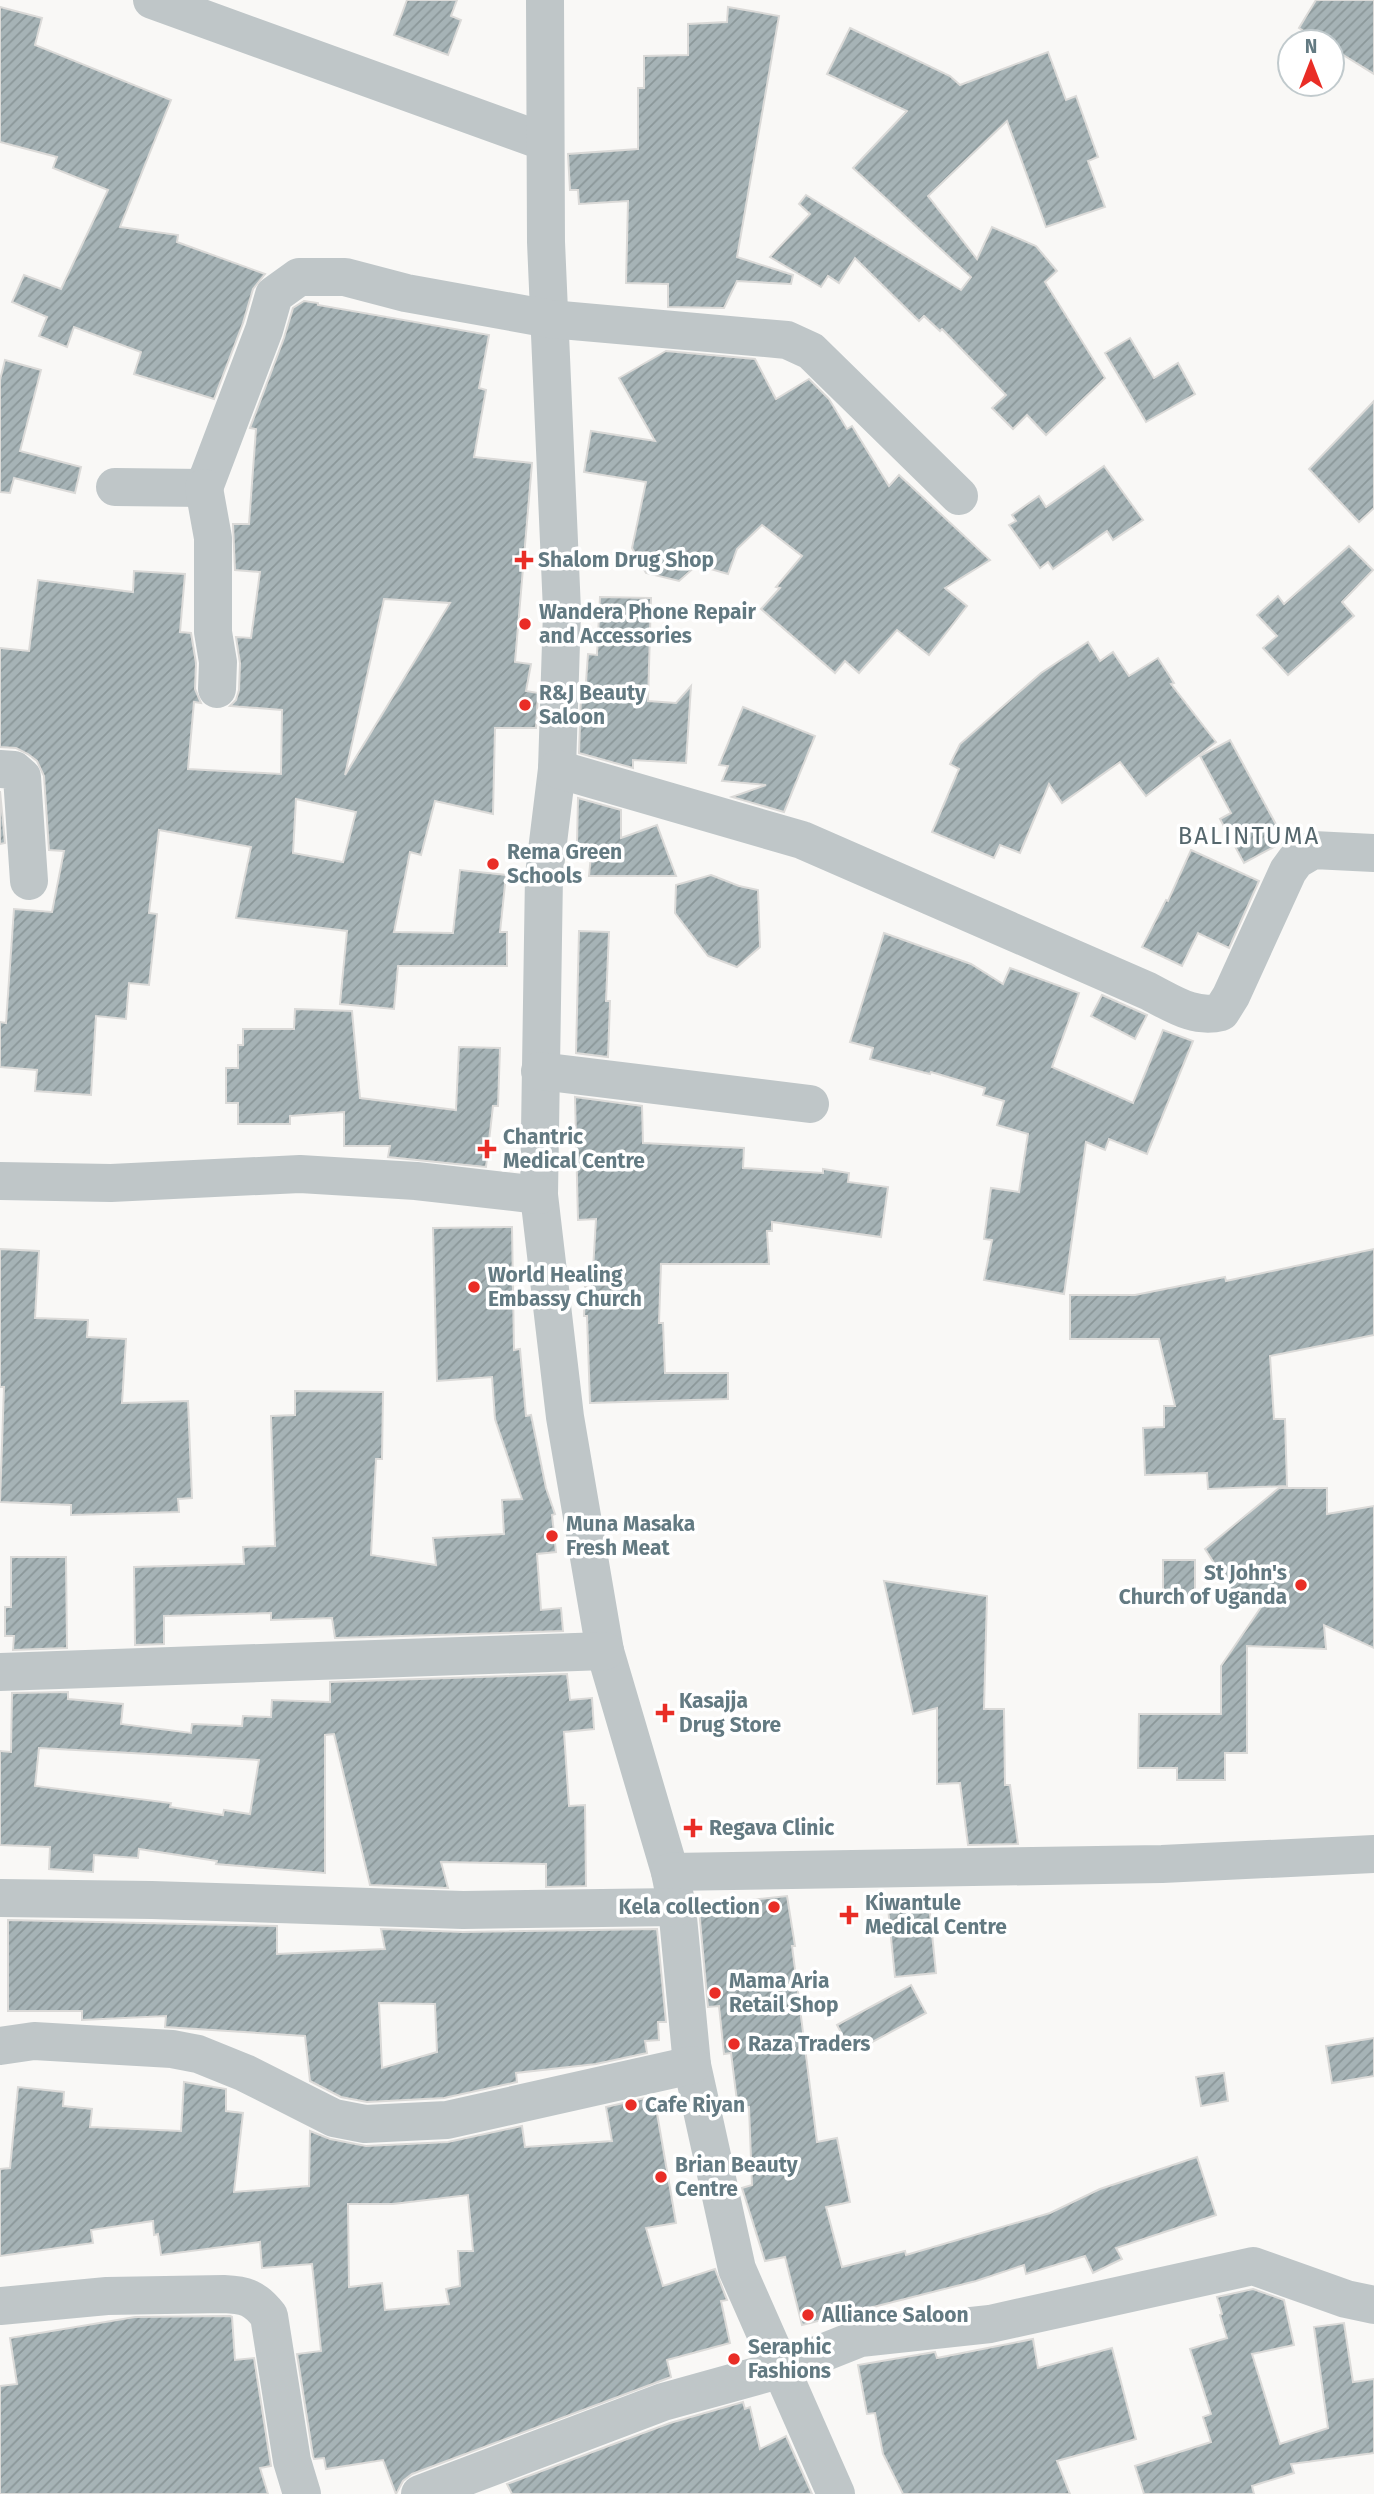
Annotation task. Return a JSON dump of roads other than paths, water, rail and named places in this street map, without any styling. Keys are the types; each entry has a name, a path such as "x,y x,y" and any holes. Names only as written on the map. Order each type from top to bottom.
{"street":[{"path":"152,0 545,142"},
{"path":"545,0 545,142 562,611 557,769 544,875 539,1195 565,1417 605,1651 674,1889 692,2065 737,2269 836,2494"},
{"path":"217,689 218,662 213,632 213,537 204,488 264,330 274,295 299,277 345,277 406,293 550,319 787,340 811,351 959,496"},
{"path":"115,487 204,488"},
{"path":"0,769 14,770 22,778 29,881"},
{"path":"557,769 802,840 1191,1012 1206,1016 1221,1012 1231,996 1287,871 1296,860 1313,850 1374,852"},
{"path":"540,1070 810,1104"},
{"path":"0,1181 111,1182 300,1174 416,1181 539,1195"},
{"path":"0,1672 605,1651"},
{"path":"0,1898 165,1900 463,1910 674,1889 778,1872 1162,1864 1374,1854"},
{"path":"0,2046 34,2041 172,2049 198,2054 245,2073 334,2118 365,2124 447,2119 692,2065"},
{"path":"420,2494 663,2402 782,2369 860,2338 990,2324 1253,2266 1346,2299 1374,2305"},
{"path":"0,2306 107,2296 224,2294 243,2295 259,2304 269,2316 292,2461 302,2494"}],"place":[{"name":"Shalom Drug Shop","path":"524,560"},
{"name":"Wandera Phone Repair and Accessories","path":"525,624"},
{"name":"R&J Beauty Saloon","path":"525,705"},
{"name":"Rema Green Schools","path":"493,864"},
{"name":"Chantric Medical Centre","path":"487,1149"},
{"name":"World Healing Embassy Church","path":"474,1287"},
{"name":"Muna Masaka Fresh Meat","path":"552,1536"},
{"name":"St John's Church of Uganda","path":"1301,1585"},
{"name":"Kasajja Drug Store","path":"665,1713"},
{"name":"Regava Clinic","path":"693,1828"},
{"name":"Kela collection","path":"774,1907"},
{"name":"Kiwantule Medical Centre","path":"849,1915"},
{"name":"Mama Aria Retail Shop","path":"715,1993"},
{"name":"Raza Traders","path":"734,2044"},
{"name":"Cafe Riyan","path":"631,2105"},
{"name":"Brian Beauty Centre","path":"661,2177"},
{"name":"Alliance Saloon","path":"808,2315"},
{"name":"Seraphic Fashions","path":"734,2359"}],"district":[{"name":"BALINTUMA","path":"1249,836"}]}
